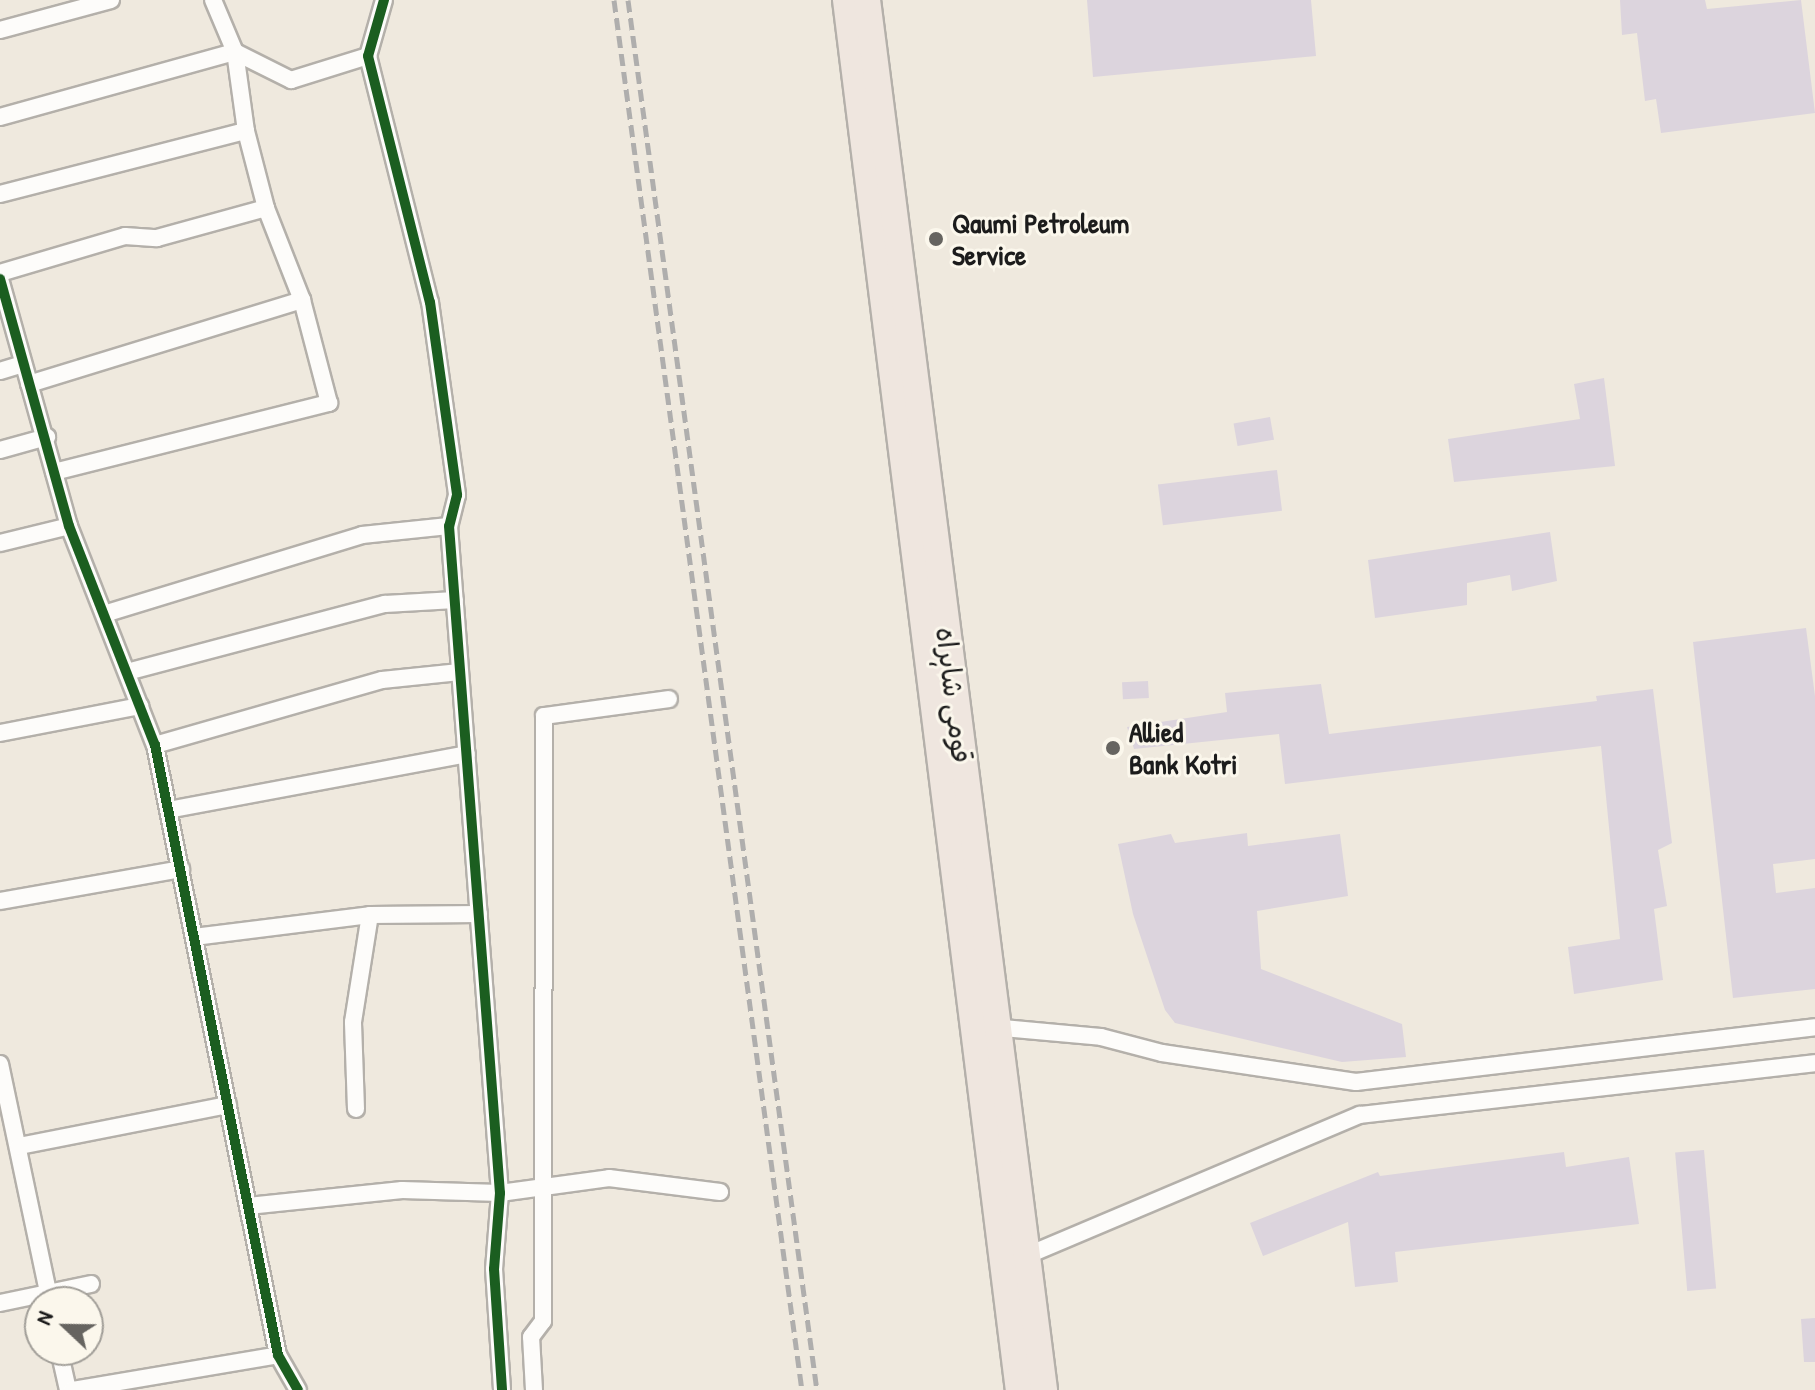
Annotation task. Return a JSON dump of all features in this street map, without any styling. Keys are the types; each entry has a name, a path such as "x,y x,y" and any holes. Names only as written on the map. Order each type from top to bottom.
{"highway":[{"name":"قومی شاہراہ","path":"846,0 1015,1259 1044,1390"},
{"name":"قومی شاہراہ","path":"867,0 985,1028"},
{"name":"قومی شاہراہ","path":"1015,1259 1019,1390"}],"street":[{"path":"0,30 111,0"},
{"path":"54,472 329,403 302,300 266,208 246,131 235,52 213,0"},
{"path":"384,0 368,56 430,302 457,495 449,526 500,1193 494,1269 502,1390"},
{"path":"0,117 235,52 291,80 368,56"},
{"path":"0,194 246,131"},
{"path":"0,273 125,236 157,238 266,208"},
{"path":"0,279 47,437 69,526 155,745 278,1355 298,1390"},
{"path":"29,384 302,300"},
{"path":"0,371 23,364"},
{"path":"0,450 47,437"},
{"path":"0,543 69,526"},
{"path":"104,614 362,535 449,526"},
{"path":"127,672 385,604 455,600"},
{"path":"155,745 382,680 460,672"},
{"path":"534,1390 531,1337 543,1321 540,1188 544,716 669,699"},
{"path":"0,733 140,706"},
{"path":"168,810 467,754"},
{"path":"0,901 181,869"},
{"path":"194,937 370,915 479,914"},
{"path":"356,1109 353,1022 370,915"},
{"path":"985,1028 1101,1037 1162,1053 1356,1082 1815,1027"},
{"path":"1015,1259 1360,1115 1815,1063"},
{"path":"0,1064 46,1286"},
{"path":"19,1146 228,1105"},
{"path":"248,1206 402,1190 500,1193 609,1178 720,1192"},
{"path":"85,1286 91,1284"},
{"path":"0,1303 24,1301"},
{"path":"63,1366 70,1390 278,1355"}],"building":[{"path":"1087,0 1311,0 1316,56 1093,77"},
{"path":"1620,0 1705,0 1707,9 1801,0 1815,113 1661,133 1656,99 1645,101 1637,33 1622,35"},
{"path":"1604,378 1615,466 1454,482 1448,439 1580,419 1574,384"},
{"path":"1270,417 1274,440 1238,446 1234,423"},
{"path":"1277,470 1282,511 1163,525 1158,485"},
{"path":"1550,532 1557,581 1512,591 1510,575 1467,583 1467,605 1375,618 1368,560"},
{"path":"1806,628 1815,696 1815,859 1773,864 1776,893 1815,888 1815,989 1733,998 1693,642"},
{"path":"1148,681 1149,698 1123,699 1122,682"},
{"path":"1321,684 1329,734 1597,701 1596,696 1653,689 1672,843 1658,850 1667,906 1654,909 1663,980 1574,994 1568,947 1620,939 1601,746 1285,784 1279,734 1134,749 1127,727 1227,712 1225,693"},
{"path":"1247,833 1248,846 1340,834 1348,896 1257,911 1261,969 1402,1024 1406,1057 1342,1062 1175,1023 1165,1010 1133,914 1118,844 1171,834 1175,843"},
{"path":"1704,1150 1716,1288 1687,1291 1675,1153"},
{"path":"1564,1152 1566,1167 1629,1157 1639,1224 1395,1252 1398,1282 1355,1287 1348,1222 1263,1256 1250,1223 1378,1172 1380,1176"},
{"path":"1815,1318 1815,1362 1804,1362 1801,1319"}],"railway":[{"path":"614,0 802,1390"},
{"path":"628,0 817,1390"}],"cycle path":[{"path":"384,0 368,56 430,302 457,495 449,526 500,1193 494,1269 502,1390"},
{"path":"0,279 69,526 155,745 278,1355 298,1390"}],"place":[{"name":"Qaumi Petroleum Service","path":"936,239"},
{"name":"Allied Bank Kotri","path":"1113,748"}]}
